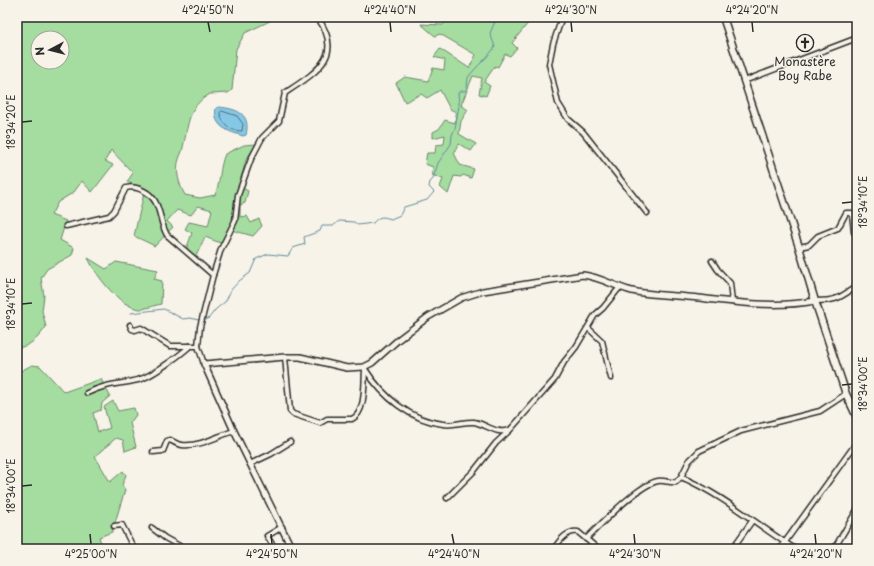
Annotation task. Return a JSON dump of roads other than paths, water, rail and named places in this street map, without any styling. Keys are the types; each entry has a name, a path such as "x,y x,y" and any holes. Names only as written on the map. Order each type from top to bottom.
{"main road":[{"path":"723,17 846,394 857,417"}],"street":[{"path":"292,549 234,431 204,364 198,346 200,327 213,276 221,249 235,221 238,195 257,145 279,121 285,93 310,76 322,65 328,56 329,41 326,28 317,17"},
{"path":"562,17 553,44 549,64 558,103 568,119 583,132 647,213"},
{"path":"744,81 857,38"},
{"path":"66,226 109,216 114,211 126,188 137,187 147,192 156,200 160,210 163,228 167,235 213,276"},
{"path":"799,248 809,245 818,236 838,228 846,213 852,212 854,232"},
{"path":"712,260 718,270 730,283 732,302"},
{"path":"204,364 285,357 300,358 347,368 364,368 372,363 398,338 428,317 469,294 583,275 600,278 620,288 655,295 791,306 815,301 831,301 844,296 857,286"},
{"path":"447,498 474,471 496,443 510,430 555,379 595,315 620,288"},
{"path":"130,325 132,329 135,330 141,328 170,346 198,346"},
{"path":"588,328 604,344 611,378"},
{"path":"87,393 111,384 140,380 180,355 190,346"},
{"path":"285,357 290,411 293,414 320,422 327,419 352,420 355,418 361,409 364,368"},
{"path":"364,368 372,380 390,400 411,415 422,420 453,425 475,422 498,431 510,430"},
{"path":"586,539 624,502 638,492 658,481 671,483 676,482 681,477 689,461 699,451 741,431 820,411 846,394"},
{"path":"153,452 163,450 167,441 170,440 180,446 204,442 234,431"},
{"path":"250,464 272,454 290,442"},
{"path":"780,549 857,442"},
{"path":"681,477 700,485 724,500 752,521 795,549"},
{"path":"834,549 857,510"},
{"path":"732,549 752,521"},
{"path":"114,526 122,525 134,549"},
{"path":"275,549 267,536 282,526"},
{"path":"152,528 165,538 185,549"},
{"path":"554,549 560,539 574,532 578,532 598,549"}],"water":[{"path":"216,108 232,109 245,117 247,122 246,135 243,136 233,133 223,128 219,124 215,114"}],"waterway":[{"path":"203,321 208,319 216,309 226,301 231,290 239,281 250,273 256,259 268,254 288,256 293,248 305,244 304,237 320,231 322,226 333,226 339,221 354,222 358,225 373,223 381,217 391,219 400,215 404,207 427,200 434,192 429,187 438,163 451,144 459,105 458,93 465,91 469,76 495,47 490,33 497,17"},
{"path":"131,313 164,309 183,319 190,318 199,320"}],"place":[{"name":"Monastère Boy Rabe","path":"805,43"}]}
